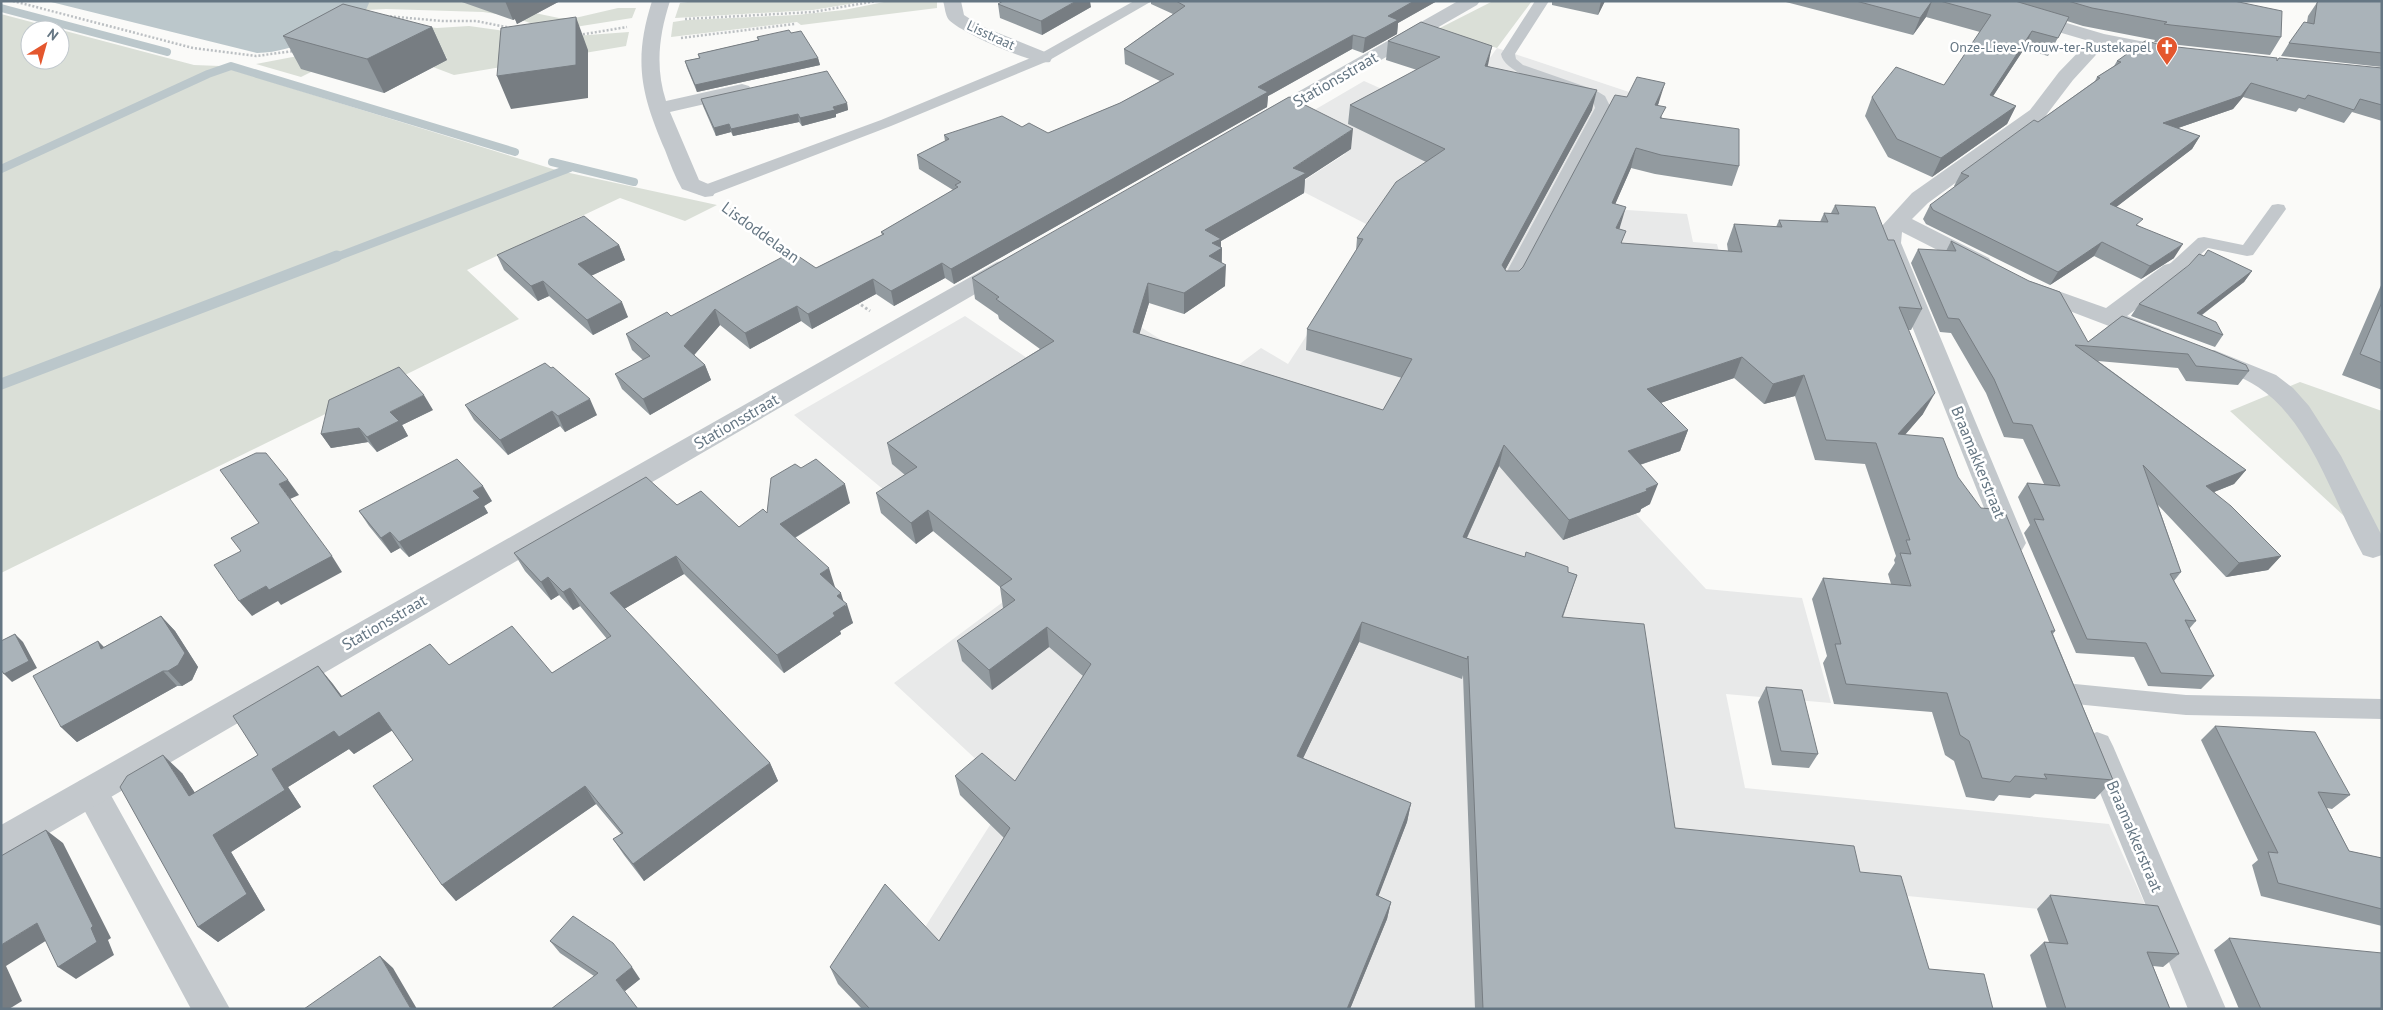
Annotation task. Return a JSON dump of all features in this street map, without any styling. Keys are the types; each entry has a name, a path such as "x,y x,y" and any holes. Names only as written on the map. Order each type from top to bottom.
{"street":[{"name":"Lisdoddelaan","path":"661,1 652,32 649,78 658,109 690,184 705,191"},
{"name":"Lisstraat","path":"952,1 956,17 975,30 1043,58"},
{"name":"Stationsstraat","path":"1242,132 1472,1"},
{"path":"1972,1 2101,39 2190,56"},
{"name":"Braamakkerstraat","path":"2023,569 1890,243 1892,227 1920,198 2037,114 2066,76 2101,39"},
{"path":"658,109 765,85"},
{"path":"1898,220 2030,288 2180,345 2267,382 2296,407 2321,445 2374,546"},
{"name":"Stationsstraat","path":"1,843 1025,256"},
{"path":"2110,318 2172,270"},
{"name":"Braamakkerstraat","path":"2064,667 2207,1009"},
{"path":"91,791 211,1009"}],"lane":[{"path":"705,191 886,123 1043,58 1145,1"},
{"path":"1508,286 1603,108 1600,99 1590,93 1518,68 1509,60 1508,54 1512,46 1542,1"},
{"path":"2172,270 2204,242 2247,251 2278,210"},
{"path":"2076,694 2186,705 2382,709"}],"path":[{"path":"12,1 193,48 223,51 252,58 278,56 300,50"},
{"path":"652,32 687,18 813,12 876,1"},
{"path":"386,16 442,21 476,21 502,25 519,31"},
{"path":"572,36 795,24"},
{"name":"Lisdoddelaan","path":"705,191 800,260"},
{"path":"856,301 896,329"}],"shaded area":[{"path":"47,1 368,1 369,3 366,10 314,38 287,49 257,53"},
{"path":"368,1 458,1 559,18 575,18 618,8 636,8 632,18 575,27 533,24 510,16 483,12 366,10"},
{"path":"695,1 868,1 813,10 675,18 680,3"},
{"path":"889,1 937,1 937,8 801,25 797,22 671,37 673,22 796,15 844,10"},
{"path":"1493,1 1532,1 1497,48 1436,30"},
{"path":"1,14 24,20 20,20 20,70 70,70 70,32 194,65 220,66 556,170 717,205 685,221 620,198 467,270 519,319 1,573"},
{"path":"386,23 437,28 469,26 498,30 534,39 629,32 626,46 454,75 433,67 447,57 373,41 301,77 256,64 303,55"},
{"path":"1497,48 1659,102 1612,209 1687,214 1693,242 1717,244 1750,373 1640,410 1680,451 1608,476 1636,514 1706,589 1802,598 1831,703 1726,694 1745,788 2109,824 2152,920 1847,890 1876,1009 873,1009 1011,792 894,683 1011,596 794,415 965,316 1049,373 1113,310 1181,352 1229,372 1261,348 1288,364 1331,298 1372,227 1294,187 1345,154 1287,126 1364,81 1447,118"},
{"path":"2300,382 2382,411 2382,551 2230,411"}],"building":[{"path":"1003,1 1076,1 1041,21 998,4"},
{"path":"1176,1 1414,1 1388,16 1398,20 1365,38 1353,35 1258,87 1268,92 951,269 942,263 891,291 873,279 808,314 797,306 745,333 715,309 684,346 705,365 643,399 615,374 650,356 626,334 667,312 671,316 792,252 816,268 884,234 881,232 958,187 955,185 961,182 917,155 949,139 944,135 1002,116 1022,127 1029,123 1048,133 1120,103 1174,74 1124,49 1185,6"},
{"path":"1856,1 1932,1 1920,18"},
{"path":"1940,1 2015,1 2069,17 2058,38 2032,31 1990,95 2016,106 1941,158 1897,139 1872,97 1896,67 1944,85 1991,15"},
{"path":"2068,1 2234,1 2282,11 2281,37 2164,24 2167,22 2092,8"},
{"path":"2318,1 2382,1 2382,53 2289,43 2304,22 2314,24"},
{"path":"343,4 432,27 367,59 283,36"},
{"path":"576,17 576,65 497,76 501,28"},
{"path":"1421,22 1492,46 1485,66 1597,90 1502,265 1506,271 1519,271 1523,267 1615,95 1627,97 1637,77 1665,83 1655,105 1666,107 1660,118 1739,129 1739,166 1661,155 1636,148 1612,203 1626,207 1616,228 1626,231 1621,243 1742,252 1734,224 1782,227 1779,220 1828,222 1824,213 1839,214 1835,205 1875,207 1888,240 1894,240 1922,309 1899,307 1935,393 1898,434 1943,438 1958,477 1981,508 2004,510 2055,631 2051,631 2113,780 2044,774 2047,779 2015,776 2010,782 1982,778 1969,741 1960,735 1947,693 1846,684 1835,644 1841,644 1823,578 1911,586 1900,553 1911,554 1906,540 1910,540 1876,443 1826,440 1804,375 1773,384 1742,357 1647,389 1688,430 1628,451 1658,484 1646,489 1647,491 1569,520 1504,445 1463,537 1525,557 1526,552 1568,567 1568,572 1577,575 1562,617 1644,624 1675,828 1854,846 1860,872 1901,876 1929,969 1984,974 1993,1009 1483,1009 1468,656 1467,659 1362,622 1297,756 1411,803 1376,895 1391,902 1347,1009 870,1009 830,967 885,884 939,941 1010,828 955,776 982,753 1015,781 1091,664 1047,627 989,670 957,641 1015,600 1000,587 1012,579 928,510 911,523 876,493 917,467 887,443 1054,341 996,299 999,297 972,278 1289,97 1353,129 1293,168 1306,173 1205,230 1221,239 1212,243 1222,248 1209,256 1226,265 1184,293 1148,283 1133,332 1383,410 1412,359 1307,329 1363,239 1357,238 1396,182 1445,149 1350,105 1440,57 1388,41"},
{"path":"789,30 791,33 801,31 818,58 695,85 685,61 700,58 698,54 759,40 757,37"},
{"path":"2145,41 2168,46 2277,58 2277,61 2279,58 2382,68 2382,105 2360,99 2354,110 2308,95 2305,99 2251,83 2241,96 2163,123 2200,136 2110,204 2143,219 2136,225 2183,244 2150,266 2102,242 2058,272 1933,210 1930,205 1969,176 1961,173 2034,120 2038,122 2100,78 2097,77 2121,62 2117,61"},
{"path":"827,71 847,103 833,107 835,110 800,118 798,114 731,129 729,124 714,128 701,99"},
{"path":"584,216 619,245 578,264 622,302 587,320 543,281 531,286 497,255"},
{"path":"1951,241 2029,281 2060,292 2088,342 2122,316 2246,365 2249,371 2196,366 2188,354 2075,345 2246,470 2206,486 2231,506 2281,556 2239,563 2143,465 2181,572 2170,574 2196,621 2185,620 2214,676 2161,673 2146,643 2087,639 2034,519 2044,520 2027,483 2060,486 2032,425 2013,423 1994,379 1959,319 1948,318 1918,249 1956,251"},
{"path":"2208,250 2252,271 2197,313 2216,322 2223,335 2139,304 2189,265 2199,254 2204,256"},
{"path":"2382,302 2382,363 2360,354"},
{"path":"545,363 551,368 553,367 590,399 558,416 552,411 500,440 465,405"},
{"path":"399,367 424,395 390,412 399,421 367,437 359,428 321,434 329,400"},
{"path":"256,453 266,453 288,480 279,484 332,556 269,590 266,586 239,601 214,565 241,551 231,538 259,523 220,470"},
{"path":"457,459 483,486 473,491 480,498 399,542 390,532 381,538 359,511"},
{"path":"816,459 845,484 780,524 829,568 820,574 841,593 837,596 847,604 833,613 835,616 777,655 676,556 610,593 770,763 633,864 613,839 623,833 585,786 442,885 373,786 413,760 379,712 339,737 334,731 272,769 285,790 213,835 247,894 198,927 120,787 127,776 163,755 189,796 258,755 233,716 318,666 341,697 430,644 449,665 512,626 552,673 611,636 570,588 563,592 548,577 541,582 514,553 646,477 677,505 701,491 739,527 763,509 767,513 771,478 795,464 801,468"},
{"path":"161,616 185,653 178,665 168,671 163,671 61,727 33,676 98,641 101,649"},
{"path":"15,634 29,661 4,674 1,670 1,641"},
{"path":"1766,687 1802,690 1818,754 1781,751"},
{"path":"2215,726 2315,732 2350,795 2318,792 2349,851 2382,858 2382,909 2278,883 2268,852 2278,853"},
{"path":"46,830 93,926 91,928 97,942 58,967 37,923 1,945 1,856"},
{"path":"2050,895 2158,906 2179,954 2147,952 2170,1009 2066,1009 2044,942 2068,944"},
{"path":"573,916 613,943 632,967 616,980 638,1009 551,1009 598,973 550,941"},
{"path":"2229,938 2382,953 2382,1009 2261,1009"},
{"path":"380,956 411,1009 304,1009"}],"waterway":[{"path":"1,8 167,52"},
{"path":"1,169 208,74 231,66 515,152"},
{"path":"552,162 634,182"},
{"path":"334,258 570,168"},
{"path":"1,384 337,256"}],"place":[{"name":"Onze-Lieve-Vrouw-ter-Rustekapel","path":"2167,66"}]}
